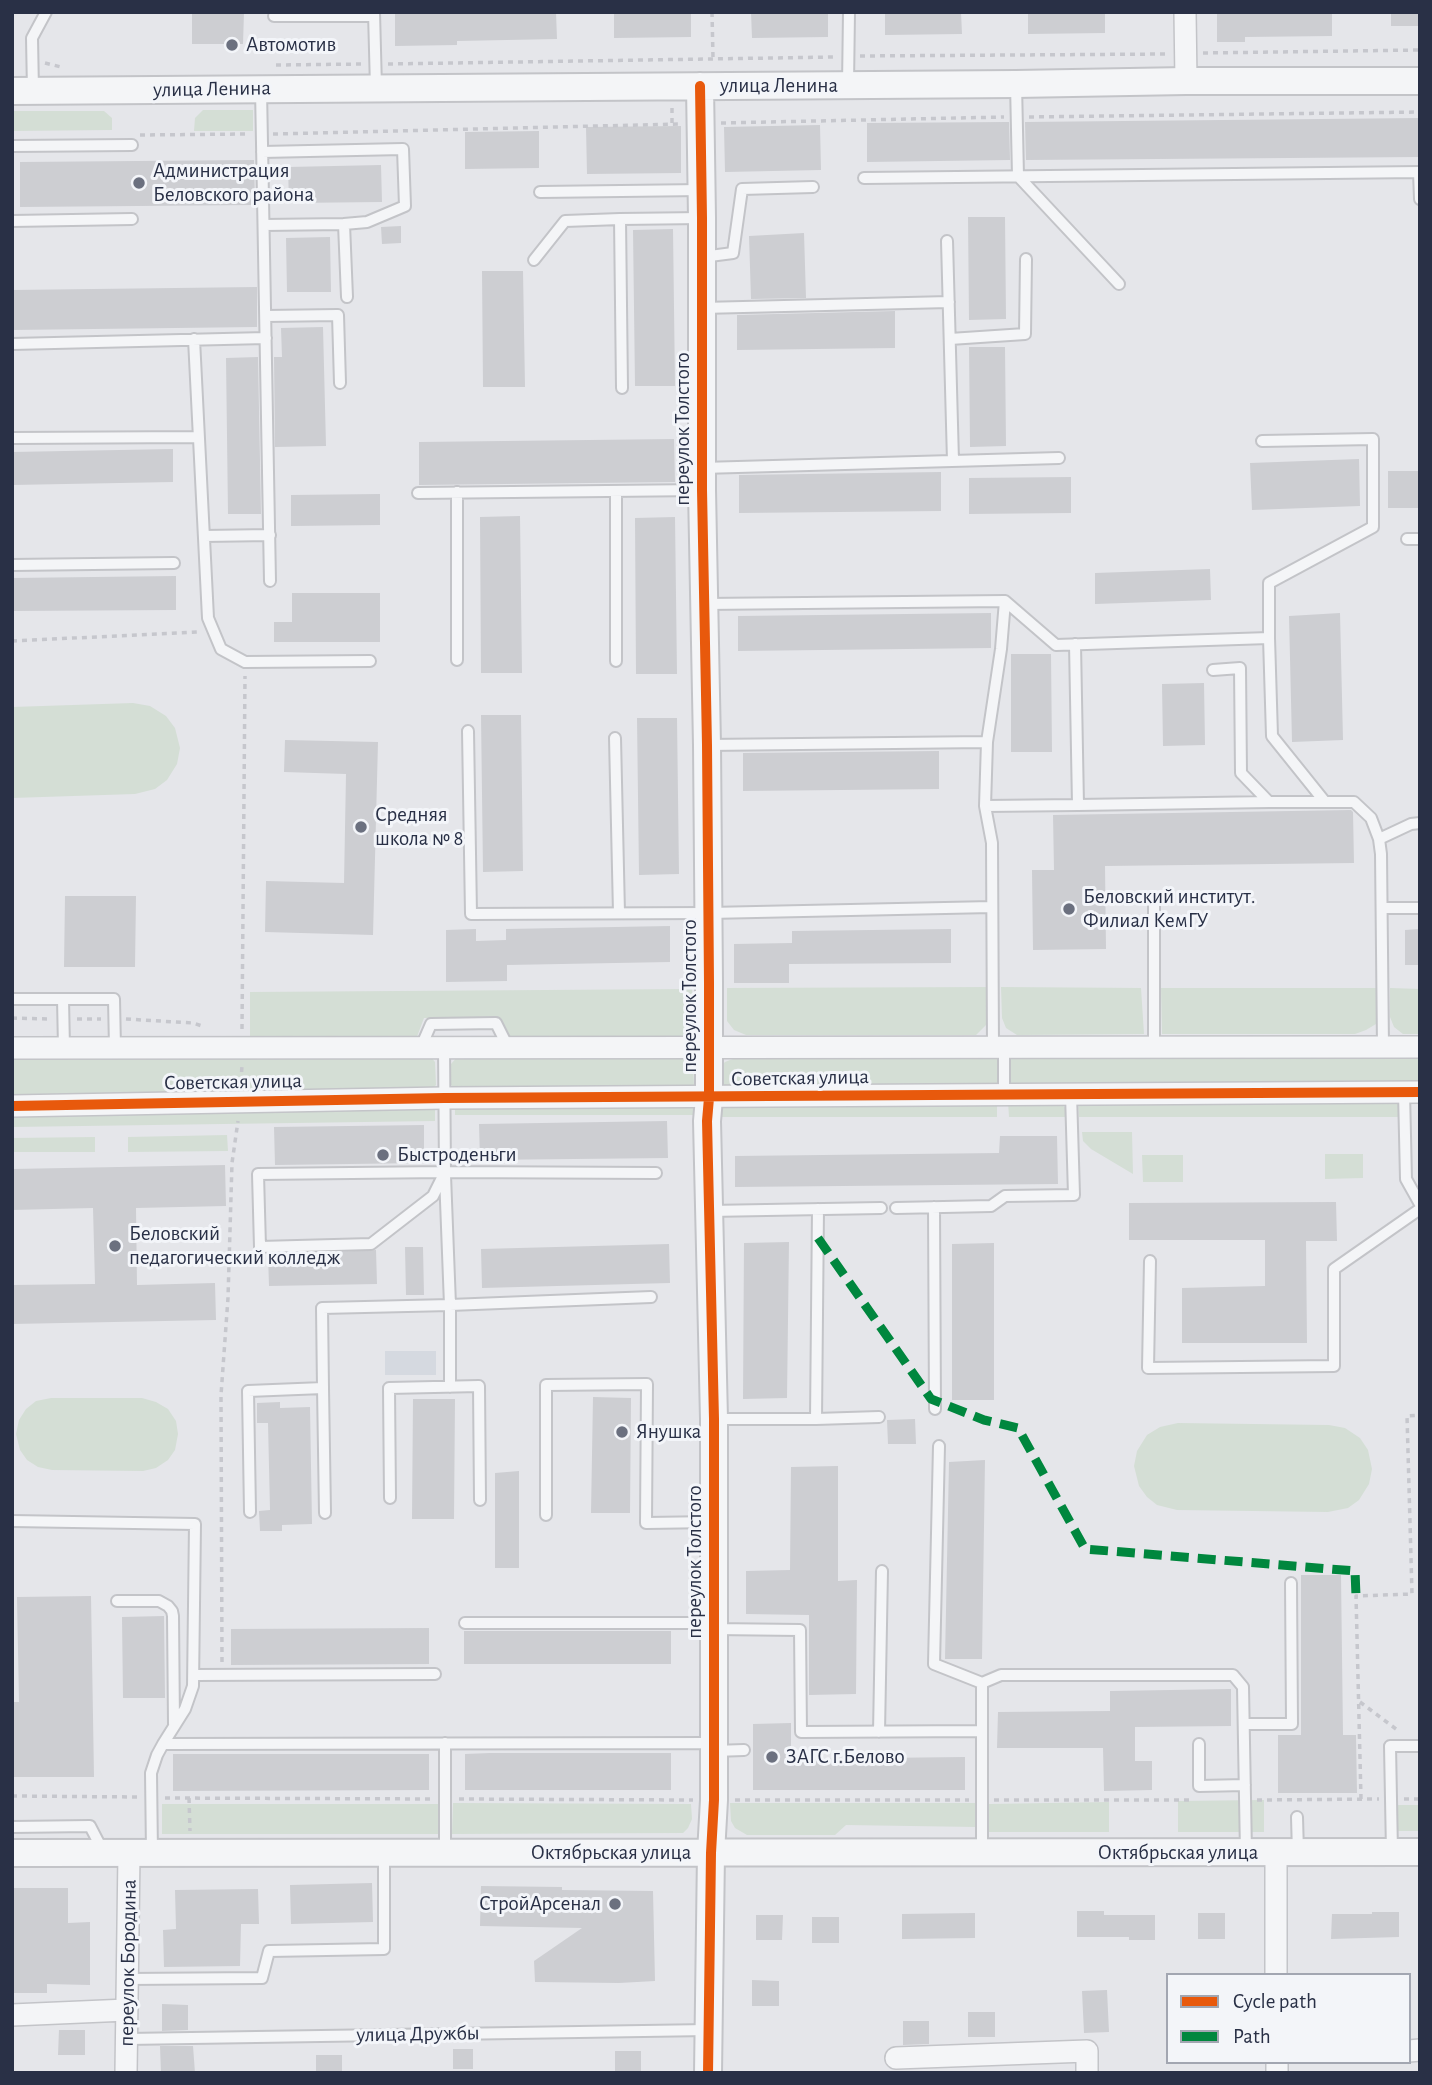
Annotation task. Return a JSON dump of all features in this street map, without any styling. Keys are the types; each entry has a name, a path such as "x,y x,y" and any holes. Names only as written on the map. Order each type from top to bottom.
{"street":[{"path":"1185,12 1186,81"},
{"name":"улица Ленина","path":"23,91 261,89 375,76 700,86 1420,81"},
{"name":"переулок Толстого","path":"700,86 702,479 709,913 707,1121 715,1419 714,1800 708,2073"},
{"name":"Советская улица","path":"12,1048 1418,1045"},
{"name":"Советская улица","path":"12,1106 444,1098 1412,1092"},
{"name":"Октябрьская улица","path":"12,1853 1420,1852"},
{"name":"переулок Бородина","path":"126,2073 128,1853"},
{"path":"1276,1973 1287,1853"},
{"path":"12,2015 127,2010"},
{"path":"896,2058 1087,2051 1087,2073"}],"lane":[{"path":"23,91 33,60 32,38 46,12"},
{"path":"848,85 849,12"},
{"path":"274,16 374,14 375,76"},
{"path":"1016,84 1017,176 1119,284"},
{"path":"261,89 270,581"},
{"path":"12,146 132,145"},
{"path":"262,152 403,149 405,206 367,222 264,225"},
{"path":"864,178 1419,172 1420,199"},
{"path":"702,257 733,253 742,189 813,187"},
{"path":"540,192 702,191"},
{"path":"534,260 565,221 702,218"},
{"path":"12,221 132,219"},
{"path":"620,219 622,388"},
{"path":"344,224 346,297"},
{"path":"947,241 953,461"},
{"path":"950,340 1025,334 1026,259"},
{"path":"702,307 949,302"},
{"path":"266,316 338,315 340,383"},
{"path":"12,344 266,338"},
{"path":"194,340 208,618 221,649 245,662 370,661"},
{"path":"12,438 198,437"},
{"path":"1262,440 1373,439 1373,527 1269,583 1272,736 1325,802"},
{"path":"418,493 616,491 702,479 953,461 1059,458"},
{"path":"616,491 616,661"},
{"path":"457,492 457,660"},
{"path":"204,536 270,535"},
{"path":"1407,539 1420,539"},
{"path":"12,565 174,563"},
{"path":"705,604 1005,601 1056,645 1269,638"},
{"path":"1004,1095 998,1047 992,843 985,806 987,742 1001,649 1005,601"},
{"path":"1075,644 1078,805"},
{"path":"1213,670 1240,668 1241,773 1269,802"},
{"path":"468,731 471,914 709,913 992,907"},
{"path":"615,738 619,913"},
{"path":"707,745 987,742"},
{"path":"985,806 1354,802 1371,818 1381,854 1383,1047"},
{"path":"1379,839 1411,824 1420,823"},
{"path":"1154,906 1154,1047"},
{"path":"1382,908 1420,908"},
{"path":"12,999 114,999 115,1048"},
{"path":"63,999 64,1048"},
{"path":"421,1047 431,1024 496,1023 508,1047"},
{"path":"443,1047 450,1387"},
{"path":"1150,1261 1148,1368 1334,1366 1334,1269 1420,1207 1406,1179 1412,1092"},
{"path":"896,1208 991,1206 1005,1196 1074,1195 1071,1094"},
{"path":"445,1172 433,1196 371,1244 260,1247 258,1174 445,1172 656,1174"},
{"path":"934,1207 935,1409"},
{"path":"709,1211 881,1208"},
{"path":"816,1419 818,1209"},
{"path":"325,1513 322,1308 651,1297"},
{"path":"545,1516 546,1385 647,1384 646,1523 714,1522"},
{"path":"390,1498 389,1388 480,1386 480,1500"},
{"path":"250,1512 248,1391 323,1388"},
{"path":"715,1419 879,1417"},
{"path":"939,1446 934,1664 982,1683 1001,1675 1233,1675 1243,1688 1246,1853"},
{"path":"12,1521 195,1524 194,1675 188,1701 157,1755 128,1853 90,1826 12,1827"},
{"path":"879,1732 882,1571"},
{"path":"1244,1724 1292,1724 1291,1583"},
{"path":"117,1601 159,1601 169,1606 172,1611 174,1727"},
{"path":"465,1623 715,1626 800,1630 801,1732 982,1731"},
{"path":"194,1675 435,1674"},
{"path":"982,1683 982,1853"},
{"path":"163,1744 445,1743 714,1747 744,1750"},
{"path":"445,1743 445,1853"},
{"path":"1199,1744 1199,1786 1245,1785"},
{"path":"1392,1852 1390,1746 1420,1746"},
{"path":"1287,1853 1297,1817"},
{"path":"128,1979 262,1978 269,1951 384,1949 384,1853"},
{"name":"улица Дружбы","path":"127,2039 709,2030"}],"path":[{"path":"712,12 713,58"},
{"path":"273,65 375,76 713,58 1420,50"},
{"path":"33,60 61,67"},
{"path":"12,641 214,632"},
{"path":"222,1675 220,1395 228,1298 232,1163 241,1102 245,662"},
{"path":"12,1018 149,1019 193,1023 216,1031"},
{"path":"1361,1799 1356,1596 1412,1594 1407,1416 1420,1415"},
{"path":"1360,1702 1408,1738"},
{"path":"190,1798 190,1853"}],"shaded area":[{"path":"203,110 253,110 253,131 194,131 195,118"},
{"path":"12,111 104,111 112,118 112,130 12,131"},
{"path":"133,703 150,706 166,716 175,728 180,748 177,764 167,780 155,789 135,794 12,798 12,707"},
{"path":"991,987 992,1015 976,1035 746,1035 734,1030 727,1021 727,988"},
{"path":"1001,987 1141,988 1144,1034 1017,1035 1006,1028 1002,1018"},
{"path":"1161,988 1378,988 1379,1012 1376,1024 1355,1034 1162,1034"},
{"path":"1390,988 1420,989 1420,1034 1403,1034 1394,1027 1390,1017"},
{"path":"692,989 694,1032 690,1040 506,1041 500,1018 424,1018 415,1042 250,1043 250,992"},
{"path":"429,1055 435,1062 436,1085 430,1091 12,1095 12,1057"},
{"path":"458,1056 687,1056 693,1062 694,1086 688,1092 458,1092 451,1085 449,1075 451,1064"},
{"path":"1420,1056 1420,1085 720,1089 719,1068 735,1058"},
{"path":"997,1101 997,1117 719,1117 723,1106"},
{"path":"1008,1101 1060,1102 1066,1109 1067,1117 1009,1117"},
{"path":"1078,1101 1398,1102 1400,1117 1079,1117"},
{"path":"455,1102 695,1103 695,1115 455,1115"},
{"path":"435,1108 435,1121 12,1127 12,1114"},
{"path":"1082,1132 1132,1132 1133,1174 1091,1149 1083,1141"},
{"path":"227,1135 228,1151 128,1152 128,1137"},
{"path":"95,1137 95,1152 12,1152 12,1138"},
{"path":"1325,1154 1363,1154 1363,1178 1325,1179"},
{"path":"1142,1155 1183,1155 1183,1182 1143,1182"},
{"path":"385,1351 436,1351 436,1375 385,1375"},
{"path":"51,1398 142,1398 156,1402 168,1409 176,1421 178,1434 175,1450 168,1460 156,1468 143,1471 52,1470 38,1467 27,1460 20,1450 16,1434 19,1420 26,1409 36,1401"},
{"path":"1178,1423 1329,1425 1345,1428 1360,1438 1368,1450 1372,1469 1369,1484 1359,1500 1348,1508 1328,1512 1177,1510 1157,1505 1139,1486 1134,1466 1137,1451 1147,1435 1160,1427"},
{"path":"1264,1800 1264,1832 1178,1832 1178,1801"},
{"path":"1109,1802 1109,1832 989,1832 989,1804"},
{"path":"453,1803 691,1804 692,1819 683,1833 452,1834"},
{"path":"730,1803 977,1803 976,1827 846,1825 835,1835 747,1835 735,1828 731,1821"},
{"path":"162,1804 438,1804 438,1834 162,1834"},
{"path":"1395,1805 1420,1805 1420,1831 1395,1831"}],"building":[{"path":"192,12 244,12 243,44 192,44"},
{"path":"395,12 556,12 557,39 457,41 457,45 395,46"},
{"path":"614,12 691,12 691,37 614,38"},
{"path":"751,12 828,12 828,37 752,38"},
{"path":"885,12 961,12 962,34 885,35"},
{"path":"1028,12 1105,12 1105,33 1028,34"},
{"path":"1217,12 1332,12 1332,36 1245,37 1245,42 1217,42"},
{"path":"1391,12 1420,12 1420,26 1391,26"},
{"path":"1420,118 1420,157 1026,160 1025,122"},
{"path":"1009,122 1010,160 867,162 867,123"},
{"path":"820,125 821,170 725,172 724,127"},
{"path":"681,126 681,173 587,174 586,127"},
{"path":"539,131 539,168 465,169 465,132"},
{"name":"Администрация Беловского района","path":"254,160 255,205 20,207 20,162"},
{"path":"381,165 382,202 289,203 288,167"},
{"path":"968,217 1005,217 1006,319 969,320"},
{"path":"401,226 401,243 382,244 381,227"},
{"path":"673,229 675,386 635,386 633,230"},
{"path":"804,233 806,298 751,299 749,236"},
{"path":"330,237 331,292 287,292 286,238"},
{"path":"482,271 523,271 525,387 483,387"},
{"path":"257,287 257,327 12,330 12,290"},
{"path":"895,311 895,348 737,350 737,315"},
{"path":"323,327 326,446 275,447 274,357 282,357 281,328"},
{"path":"969,347 1005,347 1006,446 970,447"},
{"path":"258,357 261,514 228,514 226,358"},
{"path":"674,439 675,482 419,485 419,442"},
{"path":"173,449 173,482 12,485 12,452"},
{"path":"1359,459 1360,506 1252,510 1250,463"},
{"path":"1388,471 1420,471 1420,508 1388,508"},
{"path":"941,472 941,511 739,513 739,475"},
{"path":"1071,477 1071,513 969,514 969,478"},
{"path":"380,494 380,525 291,526 291,495"},
{"path":"520,516 522,673 481,673 480,517"},
{"path":"675,517 677,674 636,674 635,518"},
{"path":"1210,569 1211,600 1095,604 1095,573"},
{"path":"176,576 176,610 12,611 12,578"},
{"path":"292,593 380,593 380,642 274,642 274,622 292,622"},
{"path":"991,613 991,648 738,651 738,616"},
{"path":"1340,613 1343,740 1292,742 1289,616"},
{"path":"1011,654 1051,654 1052,752 1011,752"},
{"path":"1204,683 1205,745 1163,746 1162,684"},
{"path":"481,715 521,715 523,871 483,872"},
{"path":"637,718 677,718 679,874 639,875"},
{"name":"Средняя школа № 8","path":"285,740 378,742 373,935 265,932 266,881 344,883 346,774 284,772"},
{"path":"939,751 939,789 743,791 743,753"},
{"name":"Беловский институт. Филиал КемГУ","path":"1351,810 1354,863 1105,866 1106,949 1033,950 1032,870 1054,870 1053,815"},
{"path":"65,896 136,896 135,967 64,967"},
{"path":"670,926 670,962 507,965 507,981 446,982 446,930 476,929 476,941 506,940 506,929"},
{"path":"951,929 951,963 789,964 789,983 734,983 734,944 792,943 792,931"},
{"path":"1420,929 1420,965 1405,965 1405,930"},
{"path":"667,1121 668,1158 480,1160 479,1124"},
{"path":"424,1125 424,1163 275,1165 274,1127"},
{"path":"1000,1136 1057,1136 1058,1184 735,1187 735,1156 999,1153"},
{"name":"Беловский педагогический колледж","path":"225,1165 226,1206 136,1208 137,1285 215,1283 216,1320 12,1324 12,1285 95,1284 93,1208 12,1210 12,1169"},
{"path":"1336,1202 1337,1241 1306,1241 1307,1343 1182,1343 1182,1288 1265,1286 1265,1240 1129,1240 1129,1203"},
{"path":"789,1242 787,1398 743,1399 744,1243"},
{"path":"994,1243 994,1400 952,1400 952,1244"},
{"path":"669,1244 670,1283 482,1288 481,1249"},
{"path":"405,1247 423,1247 424,1295 406,1295"},
{"path":"376,1250 377,1284 269,1286 268,1255"},
{"path":"593,1397 631,1398 630,1513 591,1513"},
{"path":"413,1399 455,1399 454,1519 412,1519"},
{"path":"280,1402 280,1408 310,1407 312,1524 282,1525 282,1531 260,1531 259,1511 270,1510 268,1423 257,1423 257,1403"},
{"path":"915,1419 916,1444 888,1444 887,1420"},
{"path":"985,1460 982,1659 945,1659 949,1462"},
{"path":"838,1466 838,1581 857,1580 856,1694 809,1695 809,1615 746,1614 746,1571 790,1570 791,1467"},
{"path":"519,1471 519,1568 495,1568 495,1473"},
{"path":"1301,1575 1341,1575 1343,1735 1356,1735 1357,1793 1278,1793 1278,1735 1301,1735"},
{"path":"91,1596 94,1777 12,1777 12,1702 19,1702 17,1597"},
{"path":"164,1616 165,1698 123,1698 122,1617"},
{"path":"429,1628 429,1664 231,1665 231,1629"},
{"path":"464,1631 671,1631 671,1664 464,1664"},
{"path":"1231,1689 1231,1726 1135,1727 1135,1761 1152,1761 1152,1790 1104,1791 1103,1748 997,1748 998,1712 1110,1711 1110,1691"},
{"path":"791,1723 791,1759 965,1757 965,1790 753,1790 753,1724"},
{"path":"671,1753 671,1790 465,1790 465,1754"},
{"path":"173,1754 429,1754 429,1790 173,1791"},
{"path":"372,1883 373,1922 291,1924 290,1885"},
{"path":"481,1886 653,1891 655,1981 535,1982 534,1961 582,1928 480,1926"},
{"path":"12,1888 68,1888 68,1923 90,1922 90,1985 47,1984 47,1993 12,1993"},
{"path":"258,1889 259,1924 241,1924 240,1966 164,1967 163,1930 176,1929 175,1890"},
{"path":"1077,1911 1104,1911 1104,1915 1155,1915 1155,1940 1077,1937"},
{"path":"1399,1912 1399,1937 1331,1939 1332,1914"},
{"path":"975,1913 975,1938 902,1939 902,1914"},
{"path":"1198,1913 1225,1913 1225,1939 1198,1939"},
{"path":"756,1915 783,1915 782,1940 756,1940"},
{"path":"812,1917 839,1917 839,1943 812,1943"},
{"path":"752,1980 779,1981 779,2006 752,2006"},
{"path":"1107,1990 1109,2032 1084,2033 1082,1991"},
{"path":"162,2004 188,2005 188,2030 162,2031"},
{"path":"968,2012 995,2012 995,2037 968,2037"},
{"path":"903,2021 929,2021 929,2044 903,2045"},
{"path":"59,2030 85,2030 85,2055 58,2055"},
{"path":"160,2046 193,2046 195,2073 161,2073"},
{"path":"453,2049 473,2049 473,2069 453,2069"},
{"path":"615,2051 641,2051 641,2073 615,2073"},
{"path":"316,2055 342,2055 342,2073 316,2073"}],"marked path":[{"path":"818,1238 931,1399 984,1420 1018,1428 1085,1549 1355,1571 1356,1596"}],"cycle path":[{"path":"700,86 709,983 707,1121 714,1419 714,1800 708,2073"},
{"path":"12,1106 444,1098 1420,1092"}],"place":[{"name":"Автомотив","path":"232,45"},
{"name":"Администрация Беловского района","path":"139,183"},
{"name":"Средняя школа № 8","path":"361,827"},
{"name":"Беловский институт. Филиал КемГУ","path":"1069,909"},
{"name":"Быстроденьги","path":"383,1155"},
{"name":"Беловский педагогический колледж","path":"115,1246"},
{"name":"Янушка","path":"622,1432"},
{"name":"ЗАГС г.Белово","path":"772,1757"},
{"name":"СтройАрсенал","path":"615,1904"}]}
